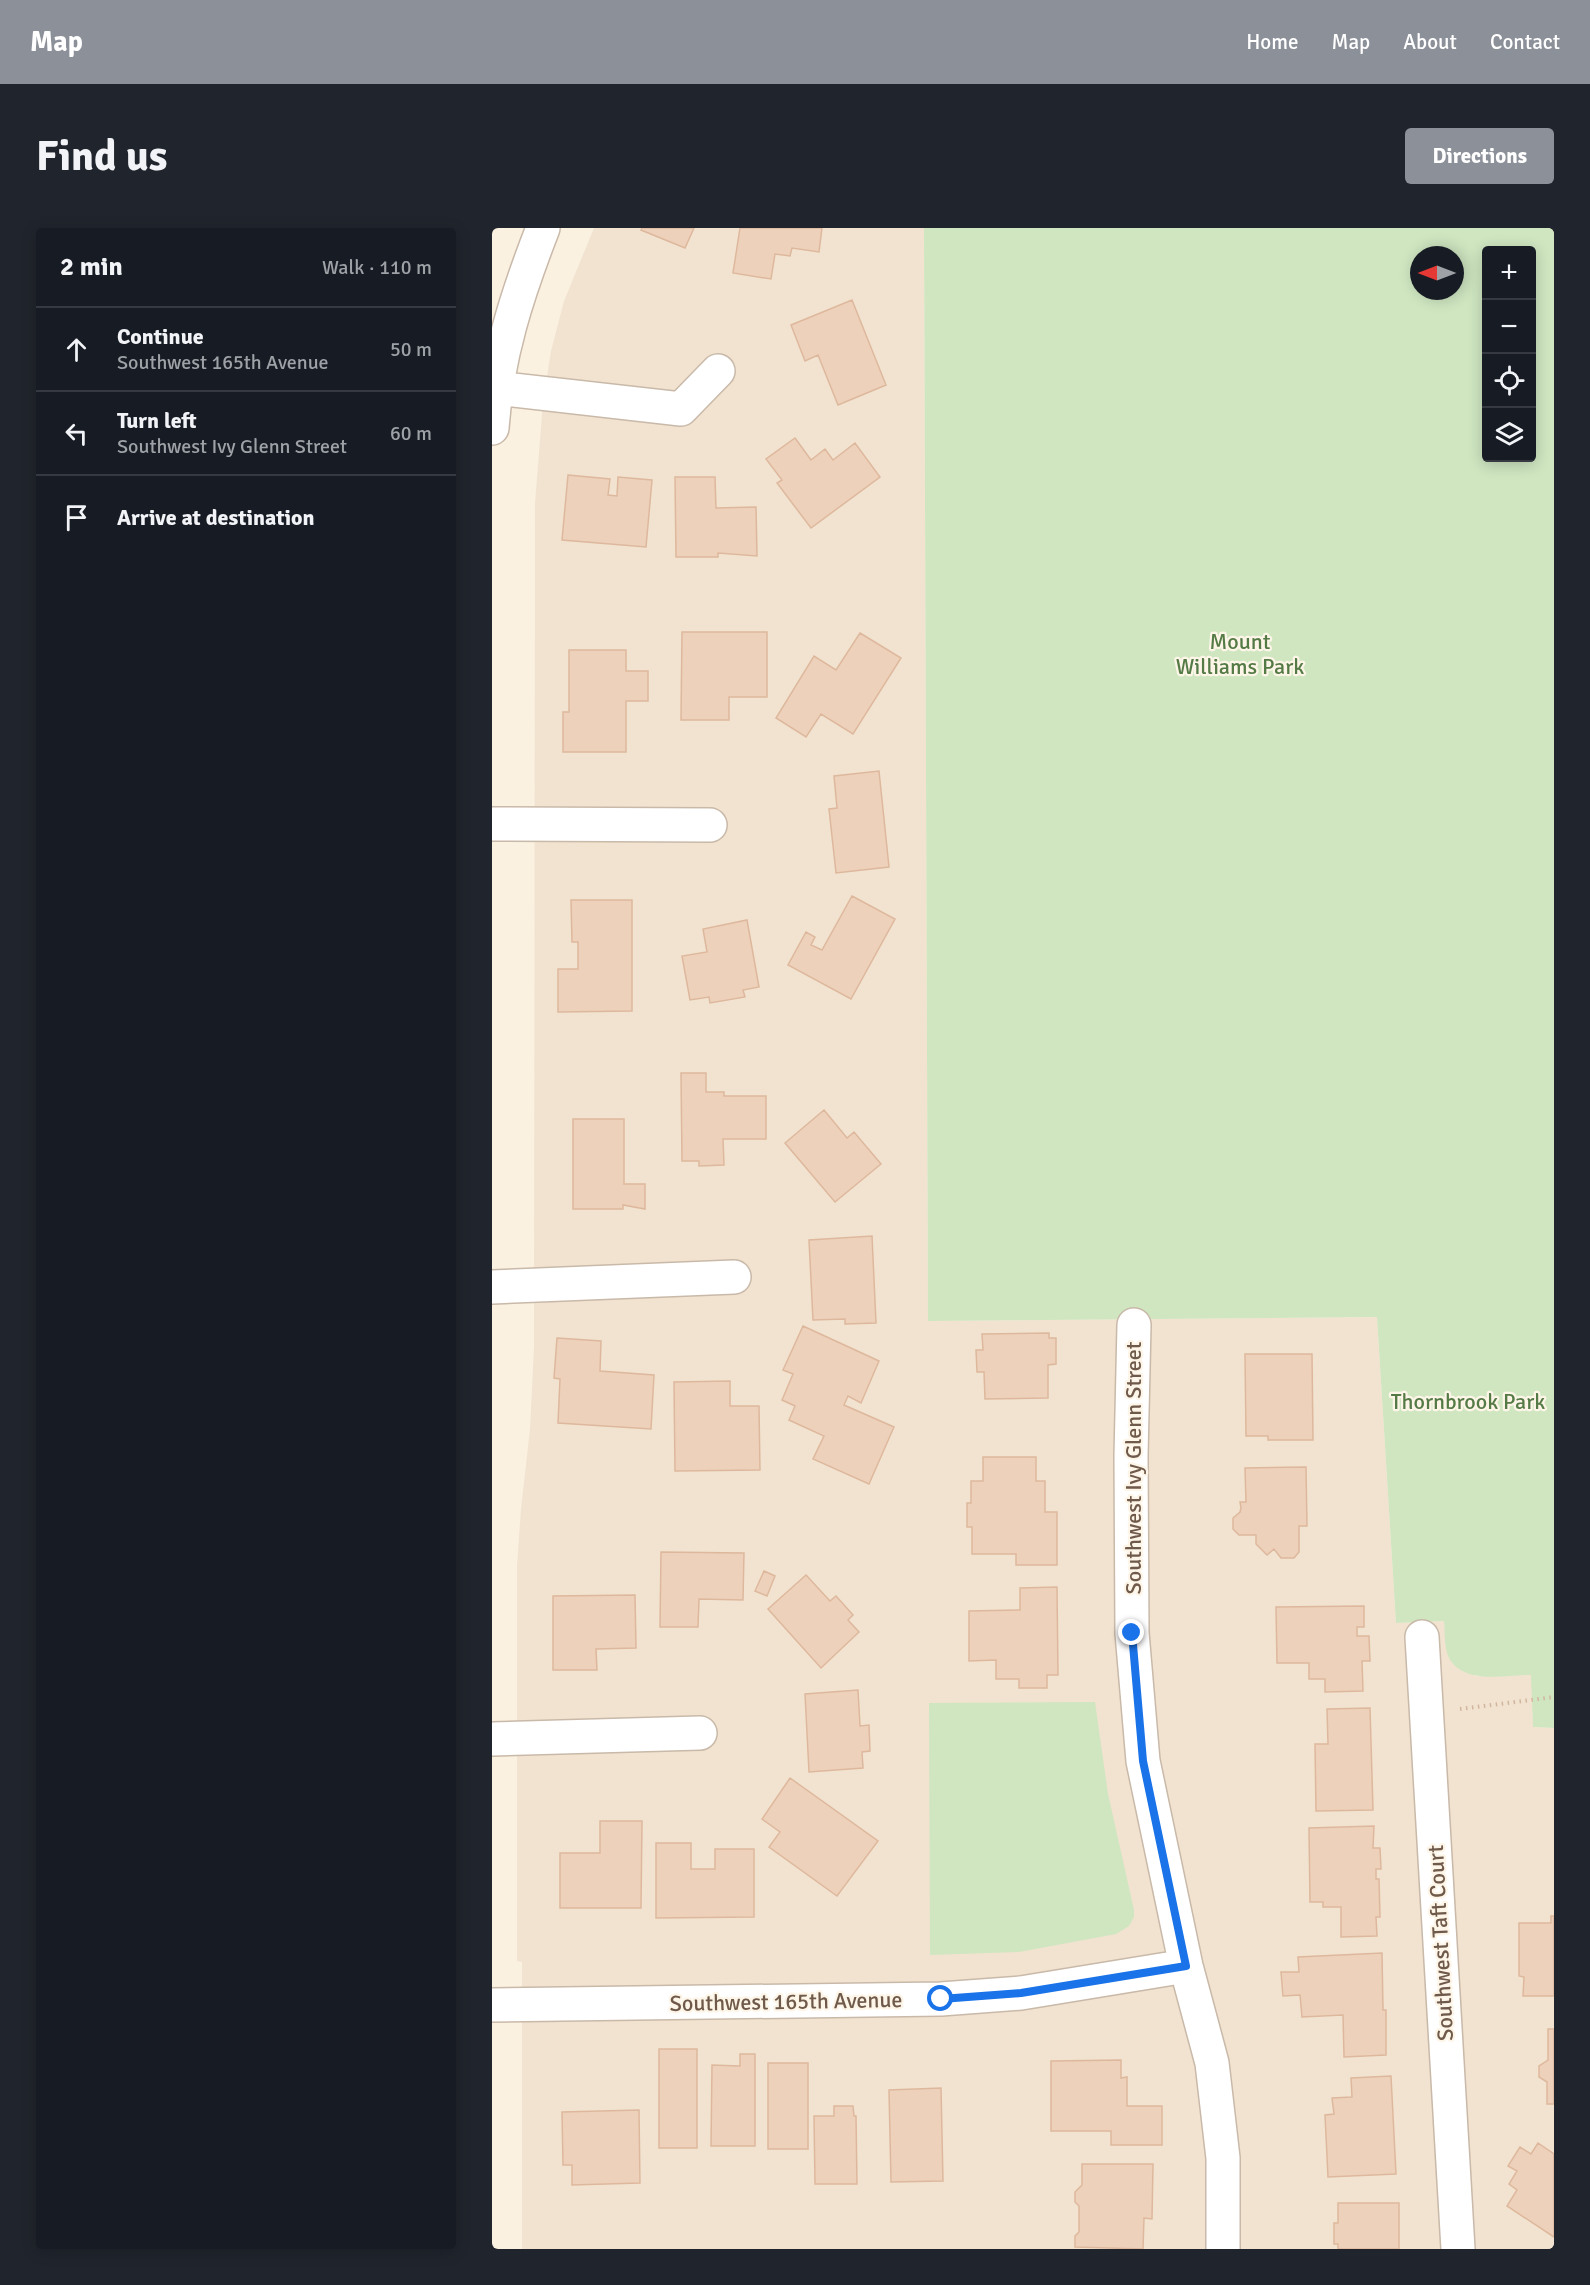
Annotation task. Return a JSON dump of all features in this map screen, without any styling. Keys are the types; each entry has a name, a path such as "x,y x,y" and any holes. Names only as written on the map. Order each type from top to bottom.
{"street":[{"path":"492,428 496,388 511,314 543,228"},
{"path":"496,388 681,410 717,371"},
{"path":"492,824 710,825"},
{"path":"492,1287 734,1277"},
{"name":"Southwest Ivy Glenn Street","path":"1134,1325 1131,1456 1132,1633 1143,1761 1186,1966 1212,2063 1223,2158 1223,2249"},
{"name":"Southwest Taft Court","path":"1422,1637 1458,2249"},
{"path":"492,1739 700,1733"},
{"name":"Southwest 165th Avenue","path":"492,2005 941,1999 1021,1993 1186,1966"}],"path":[{"path":"1426,1713 1554,1697"}],"shaded area":[{"path":"594,228 924,228 928,1321 1377,1317 1396,1623 1444,1621 1449,1657 1476,1676 1532,1675 1533,1727 1554,1728 1554,2249 522,2249 522,1962 517,1961 517,1566 530,1429 534,1347 535,503 543,402 551,351 564,301"}],"green space":[{"name":"Mount Williams Park","path":"924,228 1554,228 1554,1728 1533,1727 1531,1675 1486,1677 1465,1672 1456,1666 1447,1654 1444,1621 1396,1623 1377,1317 928,1321"},
{"path":"1095,1702 1108,1794 1134,1910 1134,1917 1129,1926 1116,1934 1019,1952 930,1955 929,1703"}],"building":[{"path":"642,228 694,228 685,248 641,230"},
{"path":"740,228 822,228 819,252 792,248 790,256 775,254 771,279 733,273"},
{"path":"852,300 886,385 838,405 818,355 805,361 791,325"},
{"path":"795,438 811,460 825,449 833,460 855,443 880,477 811,528 777,483 782,480 766,459"},
{"path":"568,475 610,479 608,495 617,496 618,477 652,480 646,547 562,540"},
{"path":"675,477 715,477 716,508 756,507 757,556 718,553 718,557 676,557"},
{"path":"682,632 767,632 767,697 729,697 729,720 681,720"},
{"path":"860,633 901,658 853,734 821,714 806,737 776,718 814,656 836,670"},
{"path":"569,650 626,650 626,671 648,671 648,701 626,701 626,752 563,752 563,712 569,712"},
{"path":"879,771 889,867 836,873 829,809 837,808 834,776"},
{"path":"852,896 895,919 851,999 788,965 806,932 815,937 811,945 822,950"},
{"path":"571,900 632,900 632,1011 558,1012 558,969 578,969 578,942 572,942"},
{"path":"747,920 759,987 743,990 745,997 710,1003 709,997 690,1000 682,956 707,952 703,929"},
{"path":"681,1073 706,1073 706,1092 724,1092 724,1096 766,1096 766,1139 723,1139 724,1165 699,1166 699,1161 682,1161"},
{"path":"824,1110 847,1138 854,1132 881,1164 835,1202 785,1143"},
{"path":"573,1119 624,1119 624,1184 645,1184 645,1209 623,1205 623,1209 573,1209"},
{"path":"872,1236 876,1323 845,1324 845,1319 813,1320 809,1240"},
{"path":"803,1326 879,1361 861,1403 848,1396 844,1405 894,1427 869,1484 813,1459 824,1436 789,1420 795,1406 782,1400 793,1374 783,1370"},
{"path":"1049,1333 1049,1338 1056,1338 1056,1364 1048,1365 1048,1398 985,1399 984,1372 977,1372 976,1350 983,1350 982,1334"},
{"path":"557,1338 601,1341 600,1371 654,1375 651,1429 558,1423 560,1379 554,1378"},
{"path":"1245,1354 1312,1354 1313,1440 1268,1440 1268,1436 1246,1436"},
{"path":"730,1381 730,1406 759,1406 760,1470 675,1471 674,1382"},
{"path":"983,1457 1036,1457 1036,1481 1045,1481 1045,1512 1057,1512 1057,1565 1016,1565 1016,1554 972,1554 972,1527 967,1527 967,1503 971,1503 971,1481 983,1481"},
{"path":"1306,1467 1307,1526 1299,1526 1299,1552 1294,1558 1281,1558 1274,1549 1267,1555 1256,1544 1256,1535 1239,1535 1233,1529 1233,1518 1240,1512 1240,1502 1246,1502 1245,1468"},
{"path":"661,1552 744,1553 743,1600 699,1599 698,1627 660,1627"},
{"path":"764,1571 775,1576 767,1596 755,1591"},
{"path":"806,1575 830,1601 836,1596 853,1615 848,1620 859,1632 821,1668 768,1609"},
{"path":"1057,1587 1058,1675 1047,1675 1047,1688 1019,1688 1019,1679 996,1679 996,1660 969,1661 969,1611 1020,1610 1020,1588"},
{"path":"635,1595 636,1648 596,1649 597,1670 553,1670 553,1596"},
{"path":"1364,1606 1364,1627 1357,1627 1357,1636 1369,1636 1370,1661 1362,1661 1363,1691 1325,1692 1325,1679 1309,1679 1309,1663 1277,1663 1276,1607"},
{"path":"858,1690 860,1726 869,1725 870,1751 862,1752 863,1768 809,1772 805,1694"},
{"path":"1370,1708 1373,1810 1316,1811 1315,1744 1328,1744 1327,1709"},
{"path":"790,1778 878,1841 837,1896 769,1847 780,1832 762,1819"},
{"path":"600,1821 642,1821 641,1908 560,1908 560,1853 600,1853"},
{"path":"1374,1826 1373,1848 1380,1848 1381,1869 1376,1869 1376,1879 1379,1879 1380,1917 1376,1917 1377,1936 1341,1937 1341,1907 1323,1907 1323,1902 1310,1902 1309,1828"},
{"path":"656,1843 691,1843 691,1869 715,1869 715,1849 754,1849 754,1917 656,1918"},
{"path":"1551,1916 1554,1916 1554,1996 1523,1996 1524,1977 1519,1976 1519,1923 1551,1923"},
{"path":"1382,1953 1386,2055 1344,2057 1343,2015 1302,2017 1300,1995 1283,1996 1281,1972 1299,1972 1298,1957"},
{"path":"1548,2029 1554,2029 1554,2104 1547,2104 1547,2082 1539,2077 1539,2066 1548,2060"},
{"path":"659,2049 697,2049 697,2148 659,2148"},
{"path":"740,2054 755,2054 755,2146 711,2146 712,2065 740,2066"},
{"path":"1121,2060 1121,2078 1127,2077 1127,2106 1162,2106 1162,2145 1111,2145 1111,2131 1051,2131 1051,2061"},
{"path":"768,2063 808,2063 808,2149 768,2149"},
{"path":"1391,2076 1396,2174 1328,2177 1325,2115 1334,2114 1332,2098 1352,2097 1351,2078"},
{"path":"941,2088 943,2181 891,2182 889,2090"},
{"path":"834,2106 853,2106 854,2116 856,2116 857,2184 815,2184 814,2116 834,2116"},
{"path":"639,2110 640,2183 572,2185 572,2165 563,2165 562,2112"},
{"path":"1538,2143 1554,2154 1554,2237 1507,2206 1517,2190 1509,2184 1517,2171 1508,2166 1520,2147 1531,2154"},
{"path":"1082,2164 1153,2164 1152,2219 1144,2218 1143,2249 1075,2247 1075,2236 1079,2232 1079,2206 1075,2202 1075,2192 1082,2185"},
{"path":"1338,2203 1399,2203 1399,2249 1338,2249 1338,2244 1334,2244 1334,2223 1338,2223"}],"route":[{"path":"941,1999 1021,1993 1186,1966 1143,1761 1132,1633"}],"park label":[{"name":"Thornbrook Park","path":"1468,1401"}]}
